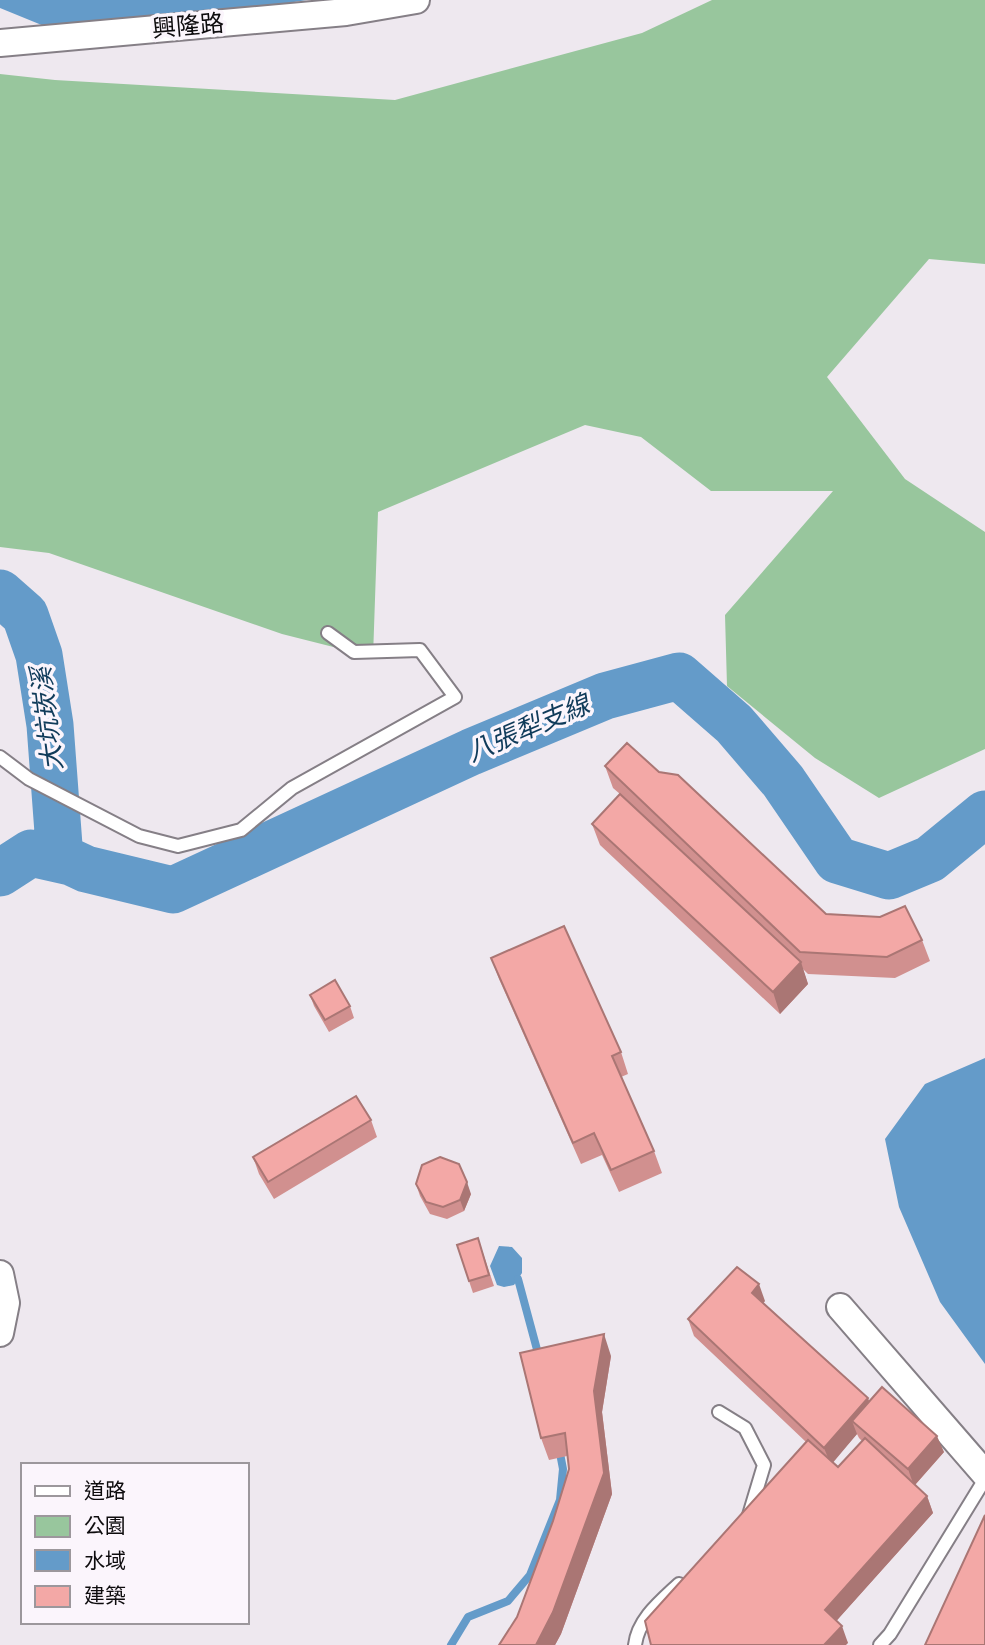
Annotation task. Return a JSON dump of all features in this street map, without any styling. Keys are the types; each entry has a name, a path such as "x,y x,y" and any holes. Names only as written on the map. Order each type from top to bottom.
{"street":[{"name":"興隆路","path":"0,43 346,12 416,0"},
{"path":"0,1275 6,1303 0,1333"},
{"path":"840,1307 985,1474"}],"lane":[{"path":"0,757 29,779 139,836 178,846 240,830 292,788 456,696 420,650 354,652 328,633"},
{"path":"719,1412 744,1428 764,1465 749,1516 740,1524"},
{"path":"880,1645 890,1634 985,1479"},
{"path":"635,1645 636,1637 649,1613 685,1578"}],"green space":[{"path":"712,0 985,0 985,264 929,259 827,377 905,479 985,532 985,749 879,798 815,758 727,686 725,615 833,491 711,491 641,437 585,425 378,512 373,657 282,634 49,553 0,547 0,74 55,80 395,100 642,33"}],"water":[{"path":"0,0 307,0 71,37 0,8"},
{"path":"985,1058 985,1364 940,1302 899,1207 885,1139 925,1084"},
{"path":"499,1246 512,1247 522,1258 522,1273 514,1285 497,1285 490,1266"}],"building":[{"path":"627,743 659,772 678,775 826,914 880,917 905,906 922,940 887,957 800,952 605,766"},
{"path":"620,794 801,962 773,992 592,824"},
{"path":"564,926 621,1052 612,1056 654,1151 611,1170 594,1133 573,1143 491,958"},
{"path":"335,980 350,1006 325,1020 310,995"},
{"path":"356,1096 371,1120 268,1182 253,1157"},
{"path":"440,1157 459,1164 467,1182 460,1200 443,1207 426,1202 416,1184 422,1165"},
{"path":"478,1238 489,1275 469,1281 457,1245"},
{"path":"737,1267 759,1284 752,1293 868,1398 824,1448 688,1319"},
{"path":"604,1334 594,1391 604,1473 553,1612 536,1645 499,1645 517,1617 553,1521 569,1469 565,1433 541,1438 520,1353"},
{"path":"882,1387 937,1436 908,1469 852,1421"},
{"path":"865,1438 927,1496 825,1610 842,1626 824,1645 651,1645 645,1621 808,1440 838,1467"},
{"path":"985,1515 985,1645 925,1645"}],"waterway":[{"name":"大坑崁溪","path":"0,593 25,615 39,655 50,725 60,859"},
{"name":"八張犁支線","path":"0,873 31,853 173,890 471,752 605,696 679,676 734,724 783,781 837,860 889,876 930,859 985,814"},
{"path":"518,1279 539,1357"},
{"path":"451,1645 468,1617 508,1601 530,1575 560,1500 563,1469 559,1448"}]}
